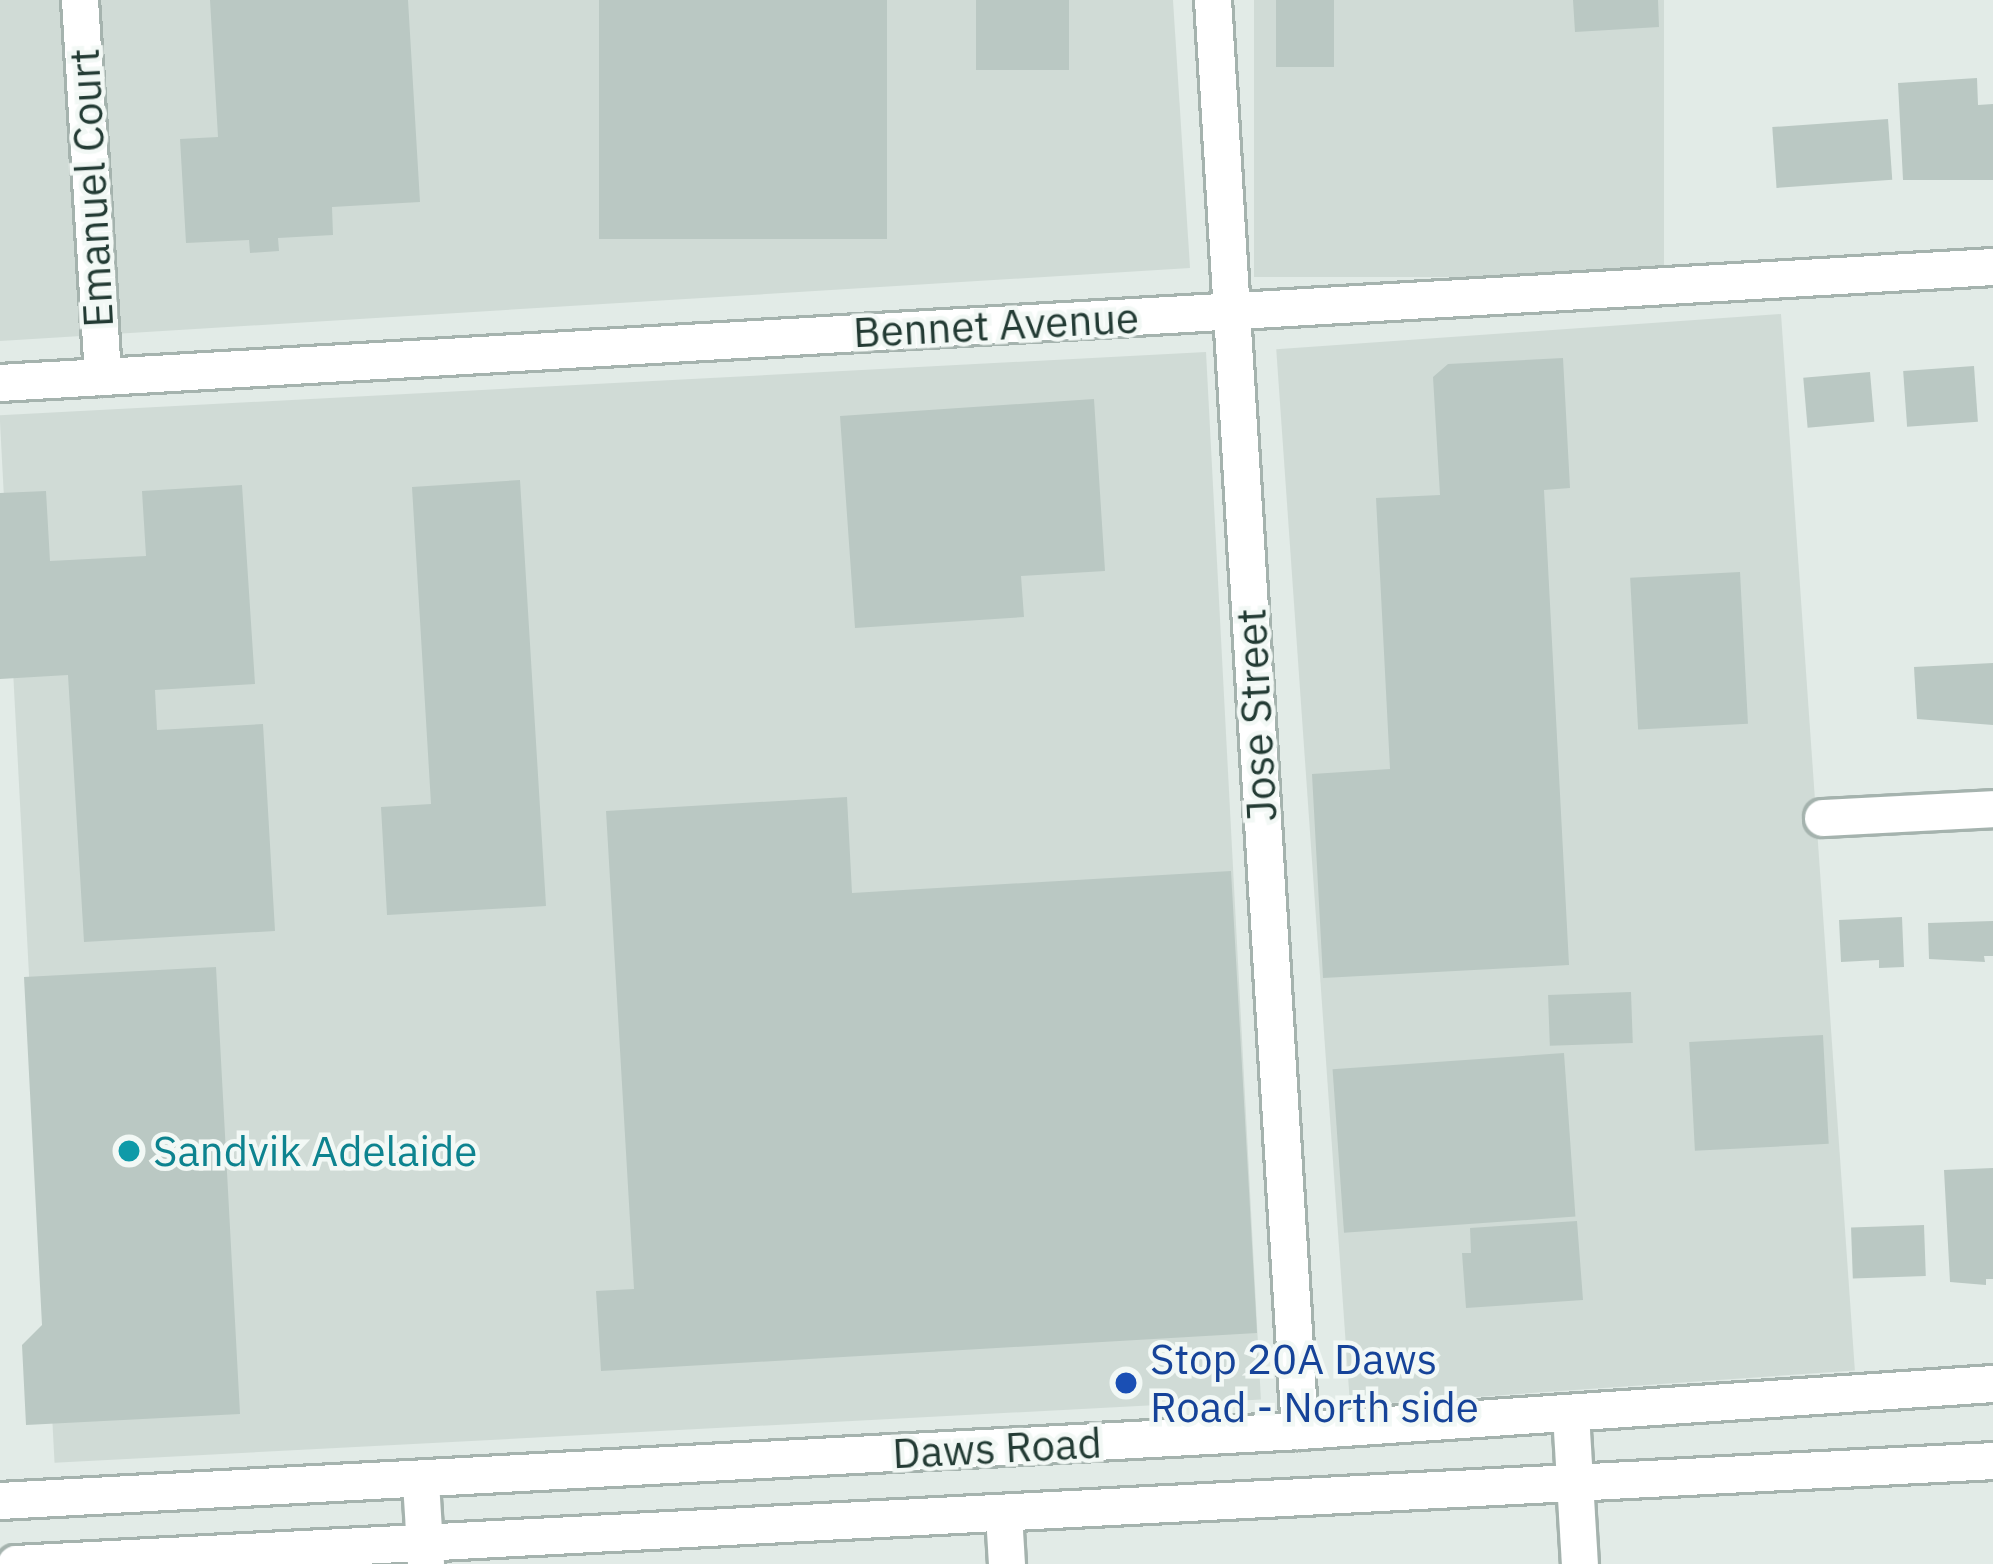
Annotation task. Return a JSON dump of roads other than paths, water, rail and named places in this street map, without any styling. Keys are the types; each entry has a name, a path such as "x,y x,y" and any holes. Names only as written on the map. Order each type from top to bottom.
{"street":[{"name":"Emanuel Court","path":"80,0 103,376"},
{"name":"Jose Street","path":"1213,0 1300,1431"},
{"name":"Bennet Avenue","path":"0,382 1993,267"},
{"path":"1822,818 1993,809"},
{"name":"Daws Road","path":"0,1501 421,1482 1300,1431 1993,1384"},
{"path":"1571,1414 1580,1564"},
{"name":"Daws Road","path":"16,1564 425,1554 1004,1514 1993,1461"},
{"path":"421,1482 425,1554"},
{"path":"1004,1514 1006,1564"}],"place":[{"name":"Sandvik Adelaide","path":"129,1151"},
{"name":"Stop 20A Daws Road - North side","path":"1126,1383"}]}
